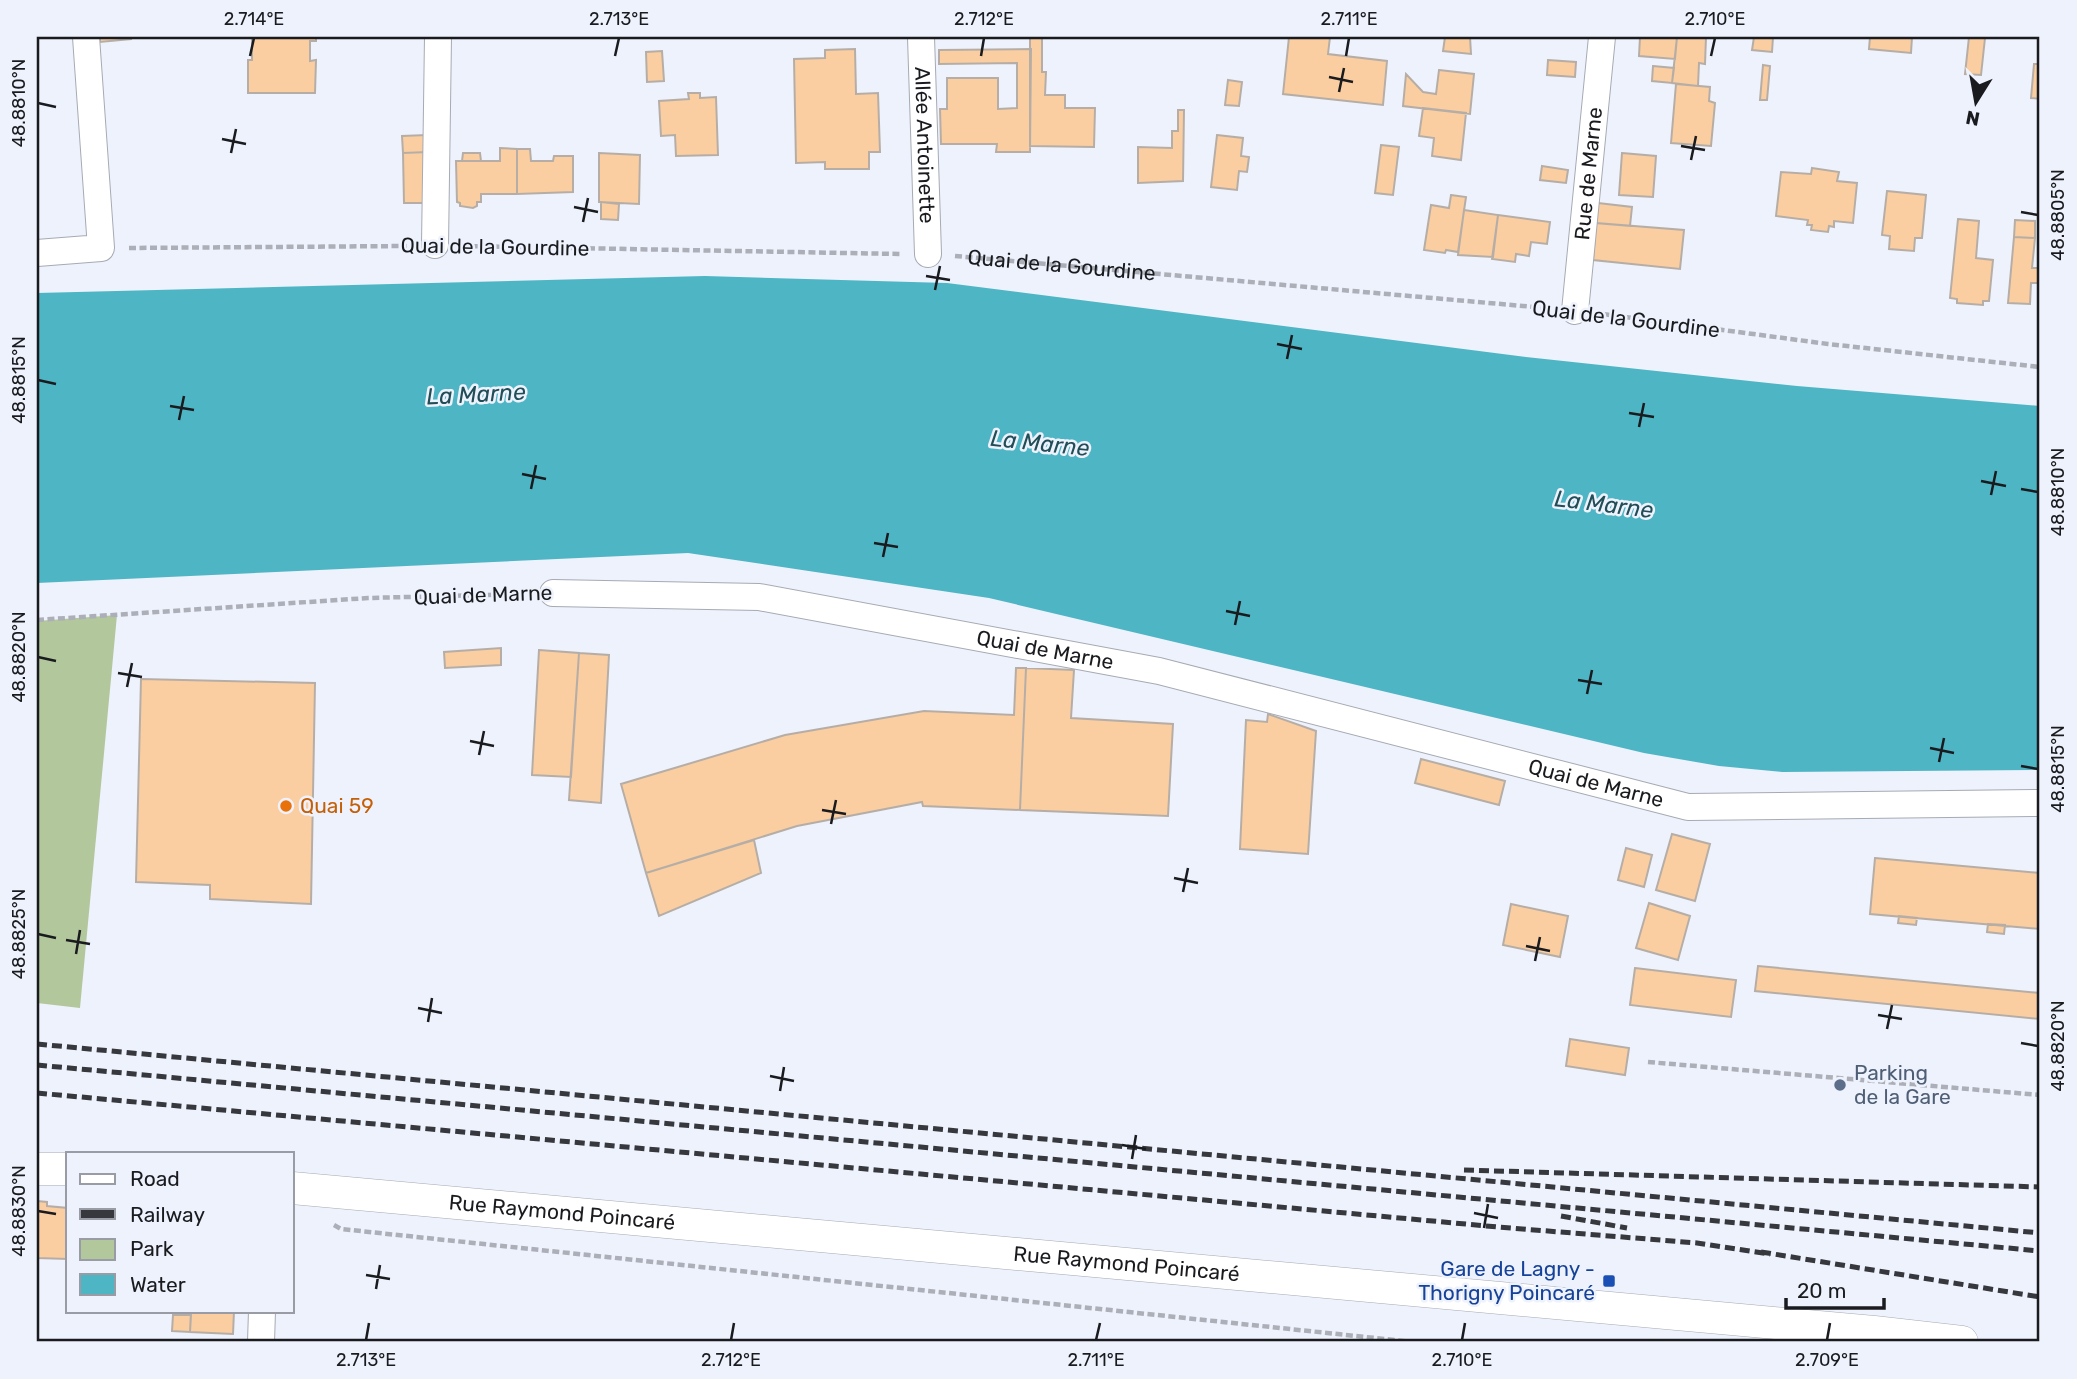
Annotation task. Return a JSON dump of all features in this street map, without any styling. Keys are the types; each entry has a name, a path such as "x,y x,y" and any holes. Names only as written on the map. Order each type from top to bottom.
{"street":[{"path":"37,253 101,248 86,37"},
{"path":"435,245 438,37"},
{"name":"Allée Antoinette","path":"921,37 928,254"},
{"name":"Rue de Marne","path":"1574,311 1602,37"},
{"name":"Quai de Marne","path":"553,593 759,597 1159,671 1688,807 2040,803"},
{"path":"37,1169 66,1169"},
{"name":"Rue Raymond Poincaré","path":"294,1188 1135,1263 1962,1342"},
{"path":"261,1342 262,1312"}],"path":[{"name":"Quai de la Gourdine","path":"101,248 435,245 928,254 1574,311 1828,344 2040,367"},
{"name":"Quai de Marne","path":"37,620 368,598 553,593"},
{"path":"1648,1062 2040,1096"},
{"path":"331,1223 341,1229 1413,1342"}],"green space":[{"path":"117,615 80,1008 37,1003 37,621"}],"water":[{"name":"La Marne","path":"705,276 947,283 1526,357 1797,386 2040,406 2040,770 1782,772 1719,766 1644,753 989,598 688,553 37,583 37,293"}],"building":[{"path":"100,37 131,37 131,39 100,42"},
{"path":"254,37 316,37 316,41 310,41 310,61 316,60 315,93 248,93 248,60 252,60"},
{"path":"1030,37 1042,37 1042,72 1046,72 1045,95 1065,95 1065,108 1095,108 1094,147 1030,146"},
{"path":"1289,37 1330,37 1328,54 1387,61 1383,105 1283,94"},
{"path":"1445,37 1470,37 1471,54 1443,51"},
{"path":"1640,37 1677,37 1675,59 1639,56"},
{"path":"1677,37 1706,37 1705,64 1699,63 1698,86 1672,83"},
{"path":"1754,37 1773,37 1772,52 1752,50"},
{"path":"1870,37 1912,37 1911,53 1869,49"},
{"path":"1969,37 1985,38 1981,75 1965,74"},
{"path":"855,49 856,94 878,93 880,152 869,152 869,169 825,169 825,162 796,163 794,59 825,58 825,50"},
{"path":"1031,49 1030,152 996,152 997,144 941,144 940,109 947,109 947,78 998,78 998,109 1017,108 1017,63 939,64 939,50"},
{"path":"662,51 664,81 647,82 646,52"},
{"path":"1548,60 1576,62 1575,77 1547,75"},
{"path":"2034,64 2040,64 2040,99 2031,98"},
{"path":"1763,65 1770,66 1767,100 1760,100"},
{"path":"1653,66 1674,68 1672,83 1652,81"},
{"path":"1439,70 1474,74 1470,114 1403,106 1406,74 1423,92 1436,94"},
{"path":"1228,80 1242,82 1239,106 1225,105"},
{"path":"1676,84 1710,87 1709,101 1715,103 1711,146 1671,143"},
{"path":"688,93 700,93 700,98 716,97 718,155 676,156 675,135 661,136 659,101 689,99"},
{"path":"1423,108 1466,113 1461,160 1432,156 1434,138 1419,136"},
{"path":"1178,110 1184,110 1183,181 1138,183 1138,147 1172,148 1172,131 1178,131"},
{"path":"427,135 428,152 403,153 402,136"},
{"path":"1217,135 1243,138 1241,156 1249,157 1247,172 1239,171 1237,190 1211,187"},
{"path":"1381,145 1399,147 1393,195 1375,193"},
{"path":"500,148 517,149 517,194 481,194 481,202 477,202 477,206 460,206 457,202 456,161 500,161"},
{"path":"517,149 530,149 531,161 553,161 554,156 573,156 573,192 517,194"},
{"path":"428,152 429,203 404,203 403,153"},
{"path":"463,153 480,153 481,161 462,161"},
{"path":"599,153 640,155 639,204 599,202"},
{"path":"1622,153 1656,156 1653,197 1619,195"},
{"path":"1542,166 1568,170 1566,183 1540,180"},
{"path":"1812,168 1839,172 1837,181 1857,183 1853,223 1834,221 1834,227 1829,226 1828,232 1811,230 1812,225 1807,225 1808,220 1776,216 1781,172 1811,174"},
{"path":"1887,191 1926,195 1922,238 1915,238 1914,251 1889,249 1890,236 1882,235"},
{"path":"1451,195 1466,197 1458,252 1424,250 1431,205 1449,208"},
{"path":"601,202 619,204 618,220 601,219"},
{"path":"1598,203 1632,207 1630,226 1596,223"},
{"path":"1464,210 1498,215 1493,257 1458,255"},
{"path":"1498,215 1550,222 1547,244 1531,242 1529,256 1516,254 1515,262 1492,259"},
{"path":"1958,219 1979,221 1976,258 1993,260 1989,301 1983,301 1983,305 1957,303 1957,299 1950,298"},
{"path":"2015,220 2035,221 2035,238 2014,237"},
{"path":"1596,223 1684,230 1680,269 1593,260"},
{"path":"2014,237 2035,238 2032,268 2040,268 2040,283 2031,283 2030,304 2008,303"},
{"path":"501,648 501,665 445,668 444,652"},
{"path":"539,650 579,653 571,777 532,775"},
{"path":"579,653 609,655 601,803 569,800"},
{"path":"1016,668 1026,668 1020,810 923,806 922,802 797,826 646,873 621,784 785,735 924,711 1014,715"},
{"path":"1026,668 1074,670 1071,718 1173,724 1168,816 1020,810"},
{"path":"141,679 315,683 311,904 210,899 210,885 136,882"},
{"path":"1268,714 1316,731 1308,854 1240,849 1246,720 1267,722"},
{"path":"1421,759 1505,781 1499,805 1415,783"},
{"path":"1672,834 1710,844 1695,901 1656,890"},
{"path":"754,840 761,873 659,916 646,873"},
{"path":"1626,848 1652,855 1644,887 1618,880"},
{"path":"1875,858 2040,873 2040,929 1870,914"},
{"path":"1649,903 1690,916 1678,960 1636,948"},
{"path":"1511,904 1568,916 1560,957 1503,945"},
{"path":"1899,916 1917,918 1916,925 1898,923"},
{"path":"1988,924 2005,925 2004,934 1987,932"},
{"path":"1758,966 2040,993 2040,1019 1755,991"},
{"path":"1635,968 1736,980 1731,1017 1630,1005"},
{"path":"1570,1039 1629,1048 1625,1075 1566,1066"},
{"path":"37,1201 47,1202 47,1206 66,1208 66,1259 37,1258"},
{"path":"191,1312 234,1312 233,1334 190,1332"},
{"path":"173,1315 191,1315 190,1332 172,1331"}],"railway":[{"path":"37,1044 2040,1233"},
{"path":"37,1065 2040,1251"},
{"path":"37,1093 1697,1243 1770,1254"},
{"path":"1464,1170 2040,1187"},
{"path":"1561,1216 1627,1228"},
{"path":"1761,1252 2040,1297"}],"place":[{"name":"Quai 59","path":"286,806"},
{"name":"Parking de la Gare","path":"1840,1085"},
{"name":"Gare de Lagny - Thorigny Poincaré","path":"1609,1281"}]}
